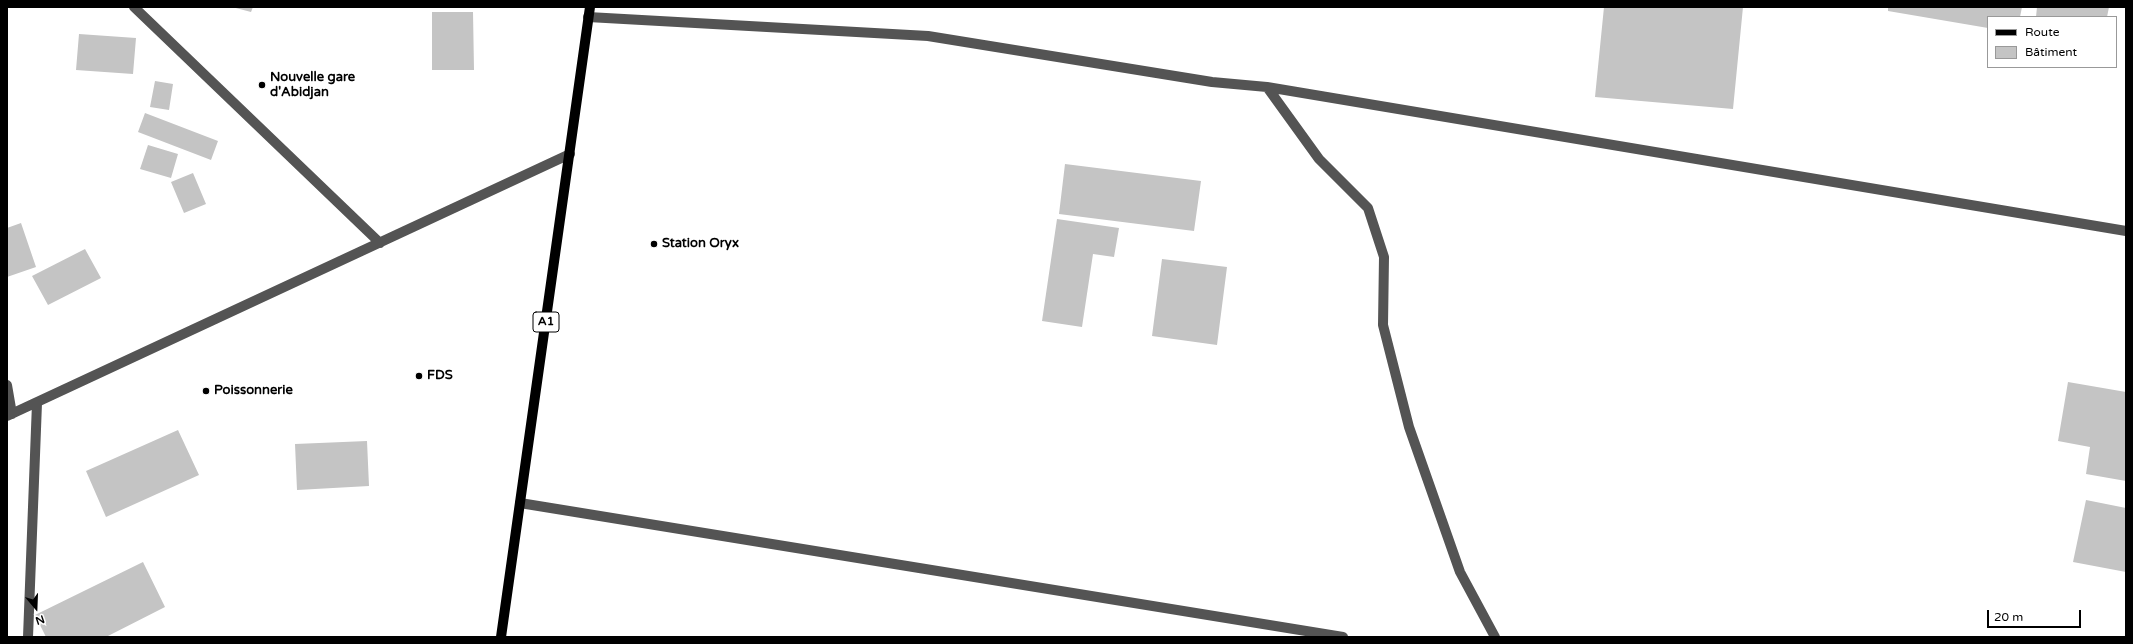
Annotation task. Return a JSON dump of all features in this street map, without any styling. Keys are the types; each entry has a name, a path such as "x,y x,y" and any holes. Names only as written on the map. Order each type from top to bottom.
{"main road":[{"name":"A1","path":"501,637 589,12"}],"street":[{"path":"134,7 380,243"},
{"path":"589,12 928,36 1212,82 1267,87 2126,231"},
{"path":"1267,87 1319,159 1368,208 1384,257 1383,325 1409,427 1460,572 1495,637"},
{"path":"7,385 9,415 570,154"},
{"path":"28,637 37,403"},
{"path":"520,503 1343,637"}],"building":[{"path":"232,7 253,7 251,12"},
{"path":"1604,7 1743,7 1733,109 1595,97"},
{"path":"1888,7 2022,7 2020,16 1987,16 1987,28 1888,11"},
{"path":"2037,7 2109,7 2107,16 2036,16"},
{"path":"432,12 473,12 474,70 432,70"},
{"path":"79,34 136,38 133,74 76,70"},
{"path":"155,81 173,84 169,110 150,107"},
{"path":"145,113 218,141 211,160 138,132"},
{"path":"148,145 178,154 171,178 140,169"},
{"path":"1065,164 1201,181 1194,231 1059,214"},
{"path":"193,173 206,204 184,213 171,182"},
{"path":"1057,219 1119,228 1114,257 1093,254 1082,327 1042,321"},
{"path":"21,223 36,267 7,277 7,228"},
{"path":"85,249 101,278 48,305 32,276"},
{"path":"1162,259 1227,267 1217,345 1152,336"},
{"path":"2068,382 2126,392 2126,481 2086,474 2090,447 2058,441"},
{"path":"178,430 199,475 106,517 86,471"},
{"path":"367,441 369,486 297,490 295,444"},
{"path":"2086,500 2126,508 2126,572 2073,562"},
{"path":"143,562 165,607 106,637 46,637 35,615"}],"place":[{"name":"Nouvelle gare d'Abidjan","path":"262,85"},
{"name":"Station Oryx","path":"654,244"},
{"name":"FDS","path":"419,376"},
{"name":"Poissonnerie","path":"206,391"}]}
